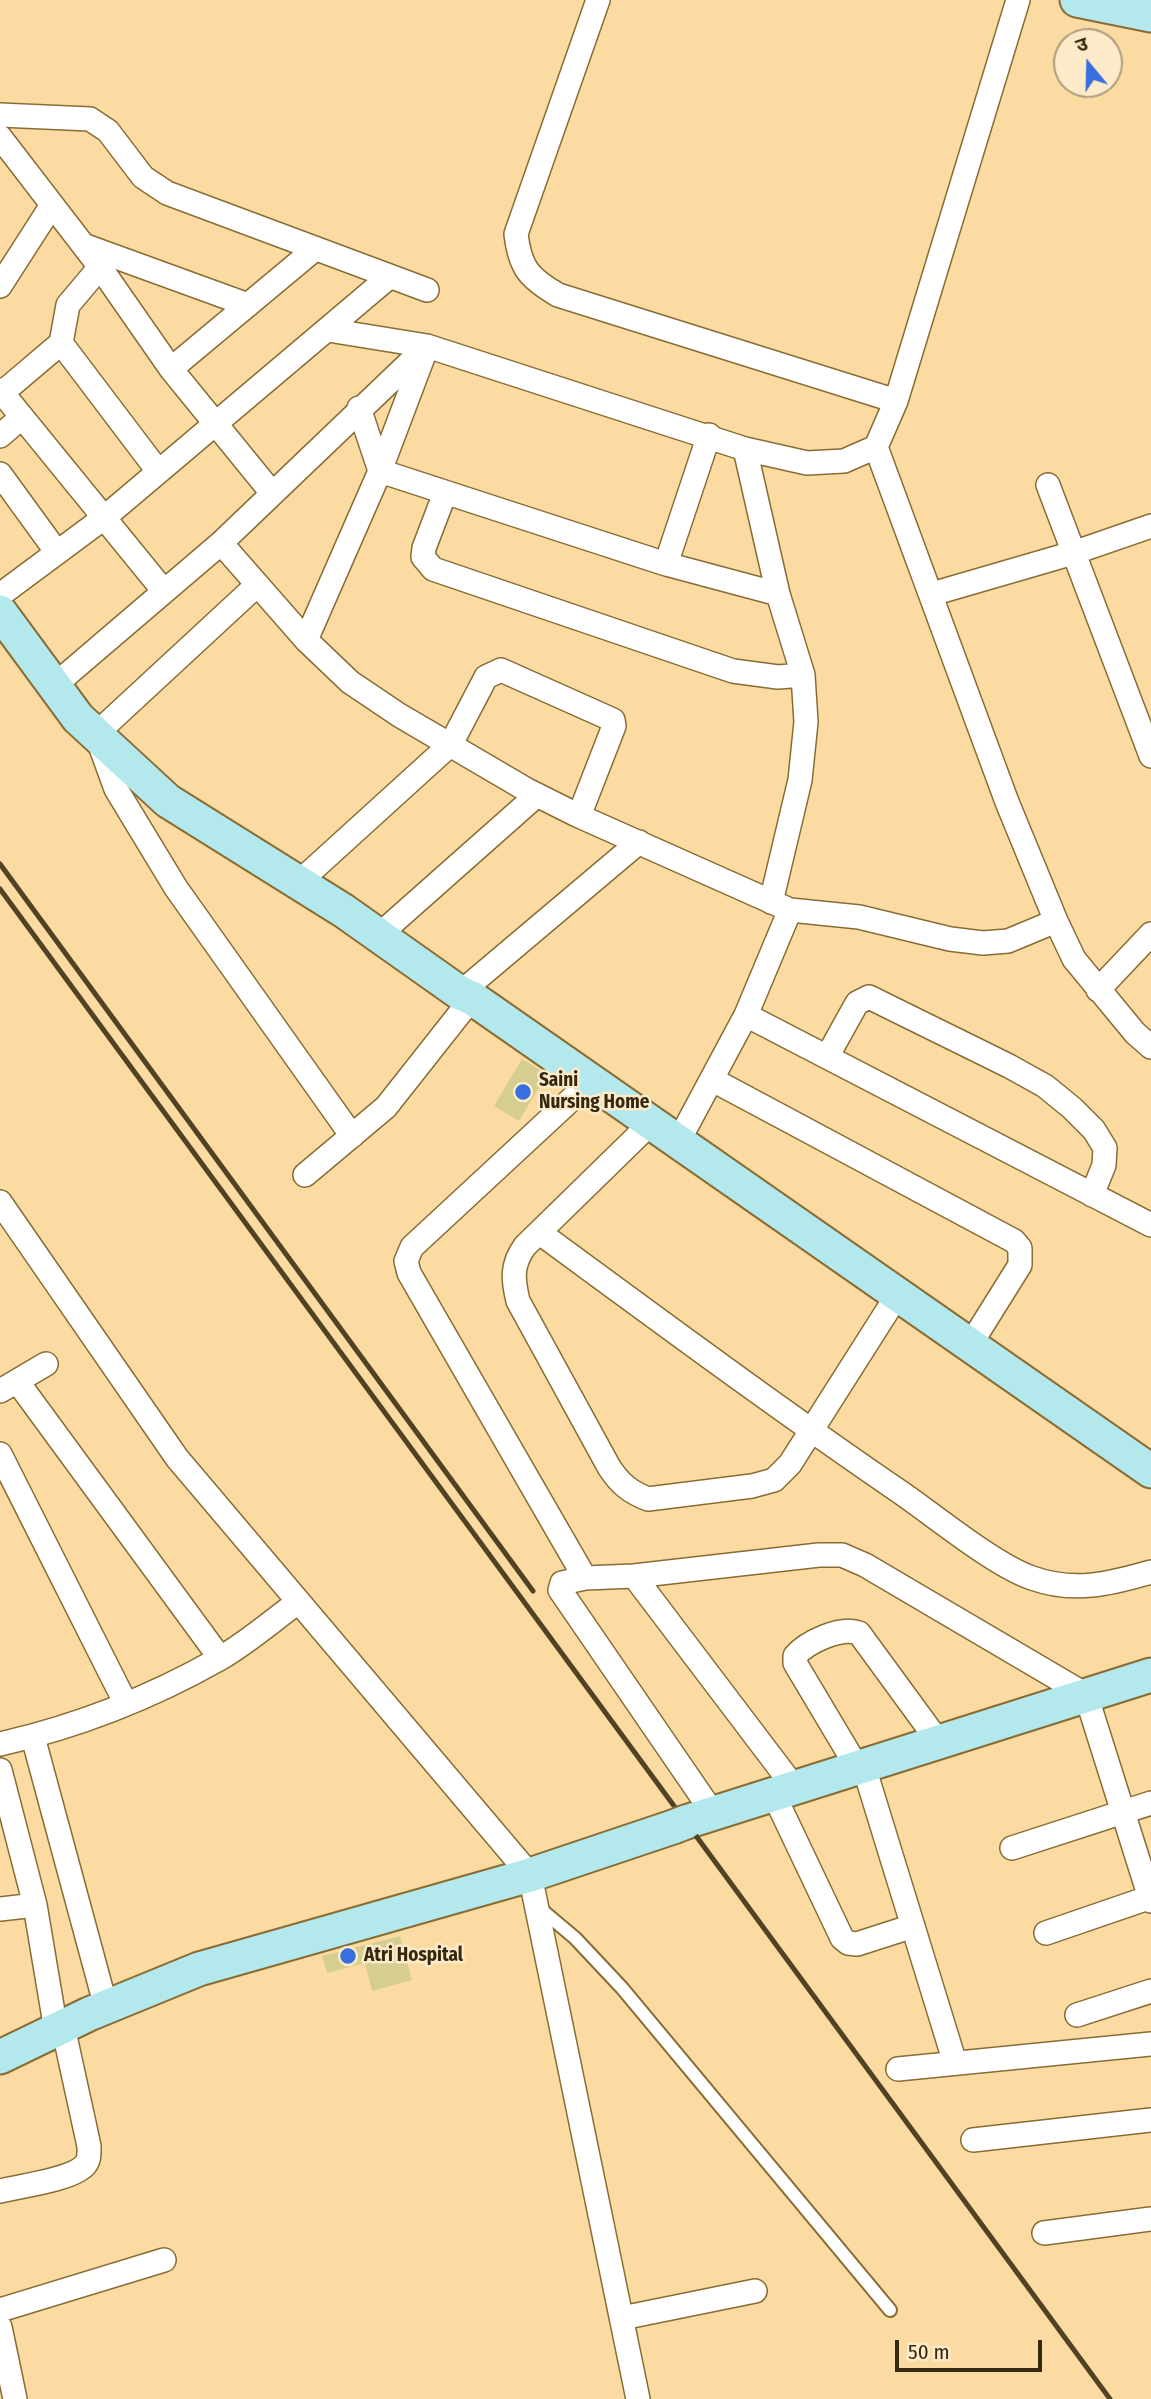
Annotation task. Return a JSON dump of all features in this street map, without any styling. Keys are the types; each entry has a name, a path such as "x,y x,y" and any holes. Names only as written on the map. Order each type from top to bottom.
{"street":[{"path":"598,0 516,234 519,260 536,282 558,295 896,401"},
{"path":"328,330 427,346 709,435 744,449 807,463 844,461 876,447 896,401 1018,0"},
{"path":"1077,0 1151,15"},
{"path":"0,115 90,119 108,131 143,177 167,193 427,290"},
{"path":"0,137 100,267 171,369 272,493"},
{"path":"0,286 52,205"},
{"path":"83,245 248,305"},
{"path":"171,369 315,249"},
{"path":"100,267 68,305 61,343 1,391 163,590"},
{"path":"0,595 105,517 390,277"},
{"path":"61,343 158,471"},
{"path":"56,684 163,590 222,543 359,408 427,346"},
{"path":"306,640 380,471 427,346"},
{"path":"359,408 380,471"},
{"path":"0,436 22,417"},
{"path":"666,564 709,435"},
{"path":"876,447 1007,802 1056,921 1074,959 1098,990 1151,1047"},
{"path":"744,449 778,594 803,675 806,722 800,780 780,906 746,1015 713,1080 664,1132 540,1233 516,1258 513,1279 519,1301 609,1467 619,1482 632,1493 648,1499 752,1486 774,1480 790,1464 898,1294"},
{"path":"380,471 666,564 778,594"},
{"path":"0,474 57,551"},
{"path":"1048,485 1151,756"},
{"path":"445,493 424,548 424,557 433,569 733,671 778,677 803,675"},
{"path":"932,594 1073,553 1151,526"},
{"path":"222,543 306,640 350,682 399,715 537,795 579,816 780,906 859,917 950,939 983,943 1009,941 1056,921"},
{"path":"96,734 257,585"},
{"path":"0,612 56,684 78,718 169,801 379,935 1151,1471"},
{"path":"298,883 451,744 486,677 493,671 502,670 609,717 614,726 579,816"},
{"path":"96,734 116,789 176,888 352,1136"},
{"path":"379,935 537,795"},
{"path":"305,1175 386,1107 466,995 639,842"},
{"path":"1098,990 1151,934"},
{"path":"827,1057 857,1003 869,997 1009,1066 1045,1086 1101,1139 1106,1156 1092,1195"},
{"path":"746,1015 1151,1225"},
{"path":"713,1080 1014,1241 1020,1248 1020,1265 970,1345"},
{"path":"585,1577 410,1273 406,1261 412,1247 590,1082"},
{"path":"0,1202 177,1458 298,1602 542,1882 638,2399"},
{"path":"540,1233 810,1431 1029,1578 1067,1588 1106,1586 1151,1572"},
{"path":"46,1364 9,1386 220,1658"},
{"path":"0,1454 126,1704"},
{"path":"713,1814 560,1590 562,1583 585,1577 634,1576 819,1555 842,1555 1086,1695 1151,1898 1046,1933"},
{"path":"634,1576 784,1790 842,1938 848,1943 857,1944 913,1926"},
{"path":"0,1744 33,1737 126,1704 220,1658 298,1602"},
{"path":"938,1741 859,1633 851,1630 840,1631 800,1649 795,1656 795,1663 860,1765 956,2063"},
{"path":"0,2057 106,2007 199,1969 542,1882 713,1814 860,1765 1151,1675"},
{"path":"33,1737 106,2007"},
{"path":"0,1770 35,1905 60,2029 89,2146 89,2159 71,2173 0,2191"},
{"path":"1012,1849 1151,1803"},
{"path":"0,1909 35,1905"},
{"path":"1077,2015 1151,1991"},
{"path":"898,2069 1151,2043"},
{"path":"973,2140 1151,2120"},
{"path":"1044,2233 1151,2219"},
{"path":"0,2310 164,2260"},
{"path":"622,2318 755,2291"},
{"path":"0,2327 15,2399"}],"lane":[{"path":"542,1882 575,1938 622,1987 890,2309"}],"building":[{"path":"522,1059 547,1074 519,1121 494,1106"},
{"path":"400,1936 412,1980 372,1991 365,1963 327,1973 322,1956"}],"railway":[{"path":"0,864 533,1591"},
{"path":"0,889 1110,2399"}],"place":[{"name":"Saini Nursing Home","path":"523,1092"},
{"name":"Atri Hospital","path":"348,1956"}]}
